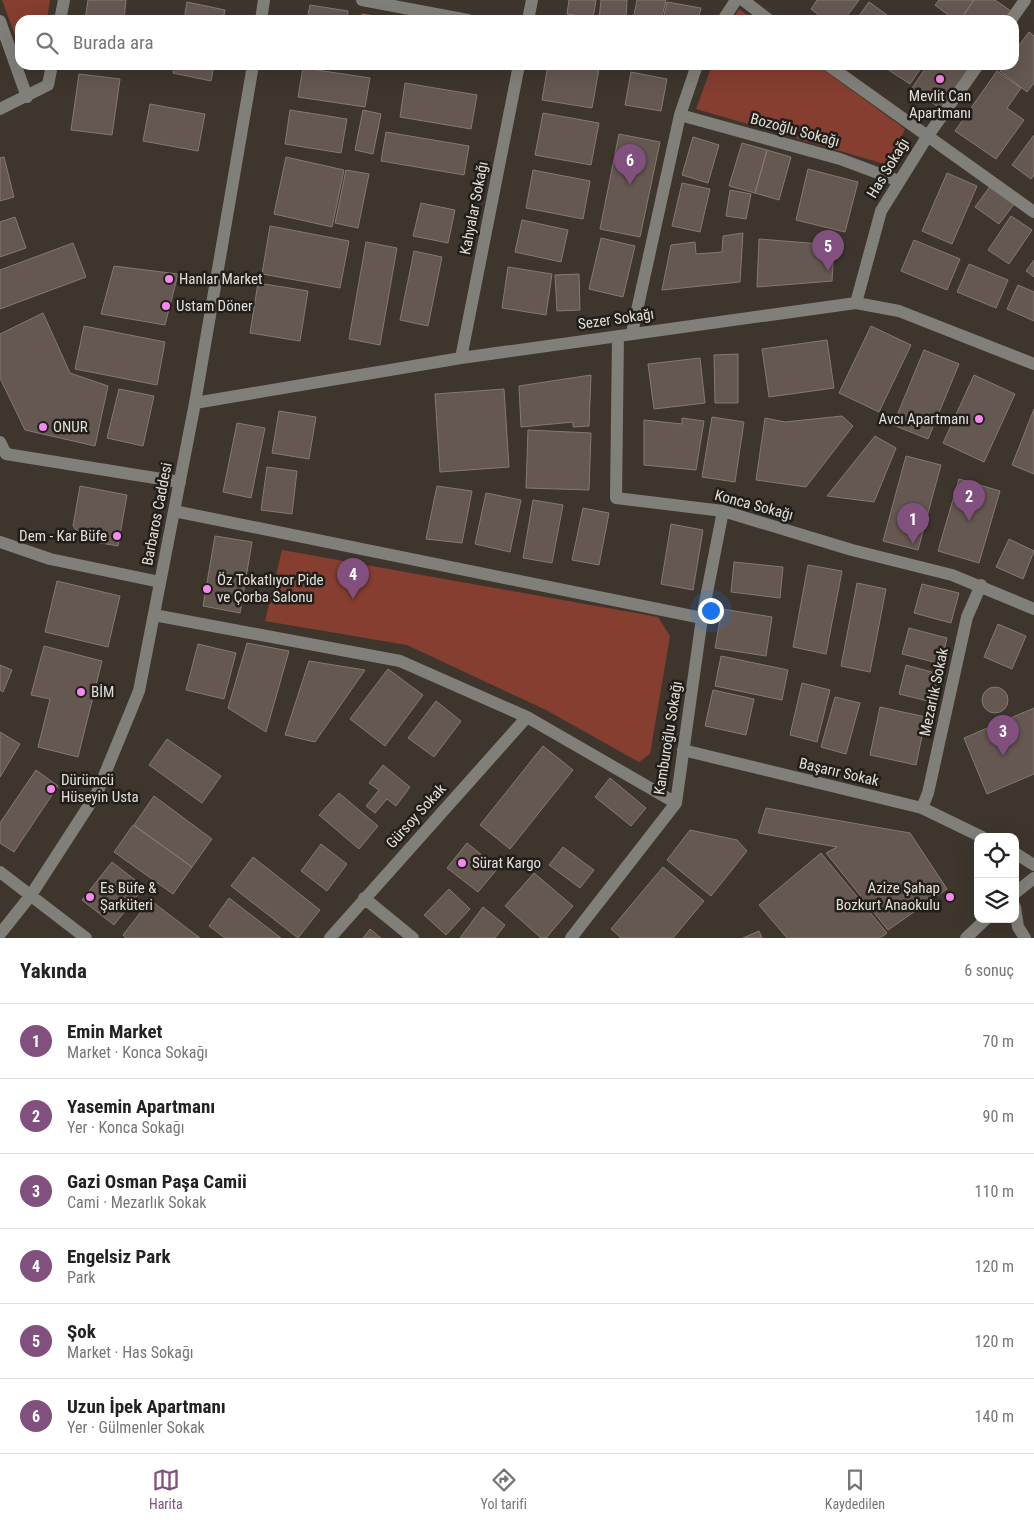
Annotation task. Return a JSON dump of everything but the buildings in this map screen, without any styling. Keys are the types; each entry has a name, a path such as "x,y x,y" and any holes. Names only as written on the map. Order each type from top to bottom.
{"street":[{"path":"61,15 64,0"},
{"path":"262,15 264,0"},
{"path":"362,0 442,15"},
{"path":"529,15 532,0"},
{"path":"726,15 736,0"},
{"path":"743,0 762,15"},
{"path":"1014,15 1025,0"},
{"path":"0,21 15,63"},
{"path":"17,70 27,97"},
{"path":"0,109 48,85 51,70"},
{"name":"Barbaros Caddesi","path":"0,934 31,895 98,793 139,691 196,403 252,70"},
{"name":"Kahyalar Sokağı","path":"461,358 518,70"},
{"path":"632,333 691,70"},
{"path":"835,70 1034,212"},
{"name":"Has Sokağı","path":"856,303 881,212 927,137 974,70"},
{"name":"Bozoğlu Sokağı","path":"680,115 840,159 899,180"},
{"name":"Sezer Sokağı","path":"196,403 461,358 856,303 899,311 1034,364"},
{"name":"Konca Sokağı","path":"618,336 616,498 723,512 852,550 952,574 1034,608"},
{"path":"0,442 3,459 180,482"},
{"path":"174,511 702,618"},
{"name":"Kamburoğlu Sokağı","path":"571,938 676,803 702,618 723,512"},
{"path":"0,542 50,559 160,582"},
{"name":"Mezarlık Sokak","path":"922,808 928,793 967,617 981,585"},
{"path":"154,615 400,661 527,717 676,803"},
{"name":"Gürsoy Sokak","path":"330,938 527,717"},
{"name":"Başarır Sokak","path":"683,750 922,808 974,833"},
{"path":"1019,855 1034,864"},
{"path":"0,872 86,938"},
{"path":"1019,890 1034,878"},
{"path":"364,898 413,938"},
{"path":"966,938 982,923"},
{"path":"1017,923 1025,938"}],"shaded area":[{"path":"2,0 50,0 48,15 15,15 15,35"},
{"path":"739,9 747,15 735,15"},
{"path":"710,70 824,70 905,129 888,165 696,109"},
{"path":"282,550 658,617 670,636 650,754 639,762 546,710 407,645 265,621"}],"place":[{"name":"Mevlit Can Apartmanı","path":"940,79"},
{"name":"Uzun İpek Apartmanı","path":"630,185"},
{"name":"Şok","path":"828,271"},
{"name":"Hanlar Market","path":"169,279"},
{"name":"Ustam Döner","path":"166,306"},
{"name":"Avcı Apartmanı","path":"979,419"},
{"name":"ONUR","path":"43,427"},
{"name":"Yasemin Apartmanı","path":"969,521"},
{"name":"Dem - Kar Büfe","path":"117,536"},
{"name":"Emin Market","path":"913,544"},
{"name":"Öz Tokatlıyor Pide ve Çorba Salonu","path":"207,589"},
{"name":"Engelsiz Park","path":"353,599"},
{"name":"BİM","path":"81,692"},
{"name":"Gazi Osman Paşa Camii","path":"1003,756"},
{"name":"Dürümcü Hüseyin Usta","path":"51,789"},
{"name":"Sürat Kargo","path":"462,863"},
{"name":"Es Büfe & Şarküteri","path":"90,897"},
{"name":"Azize Şahap Bozkurt Anaokulu","path":"950,897"}]}
